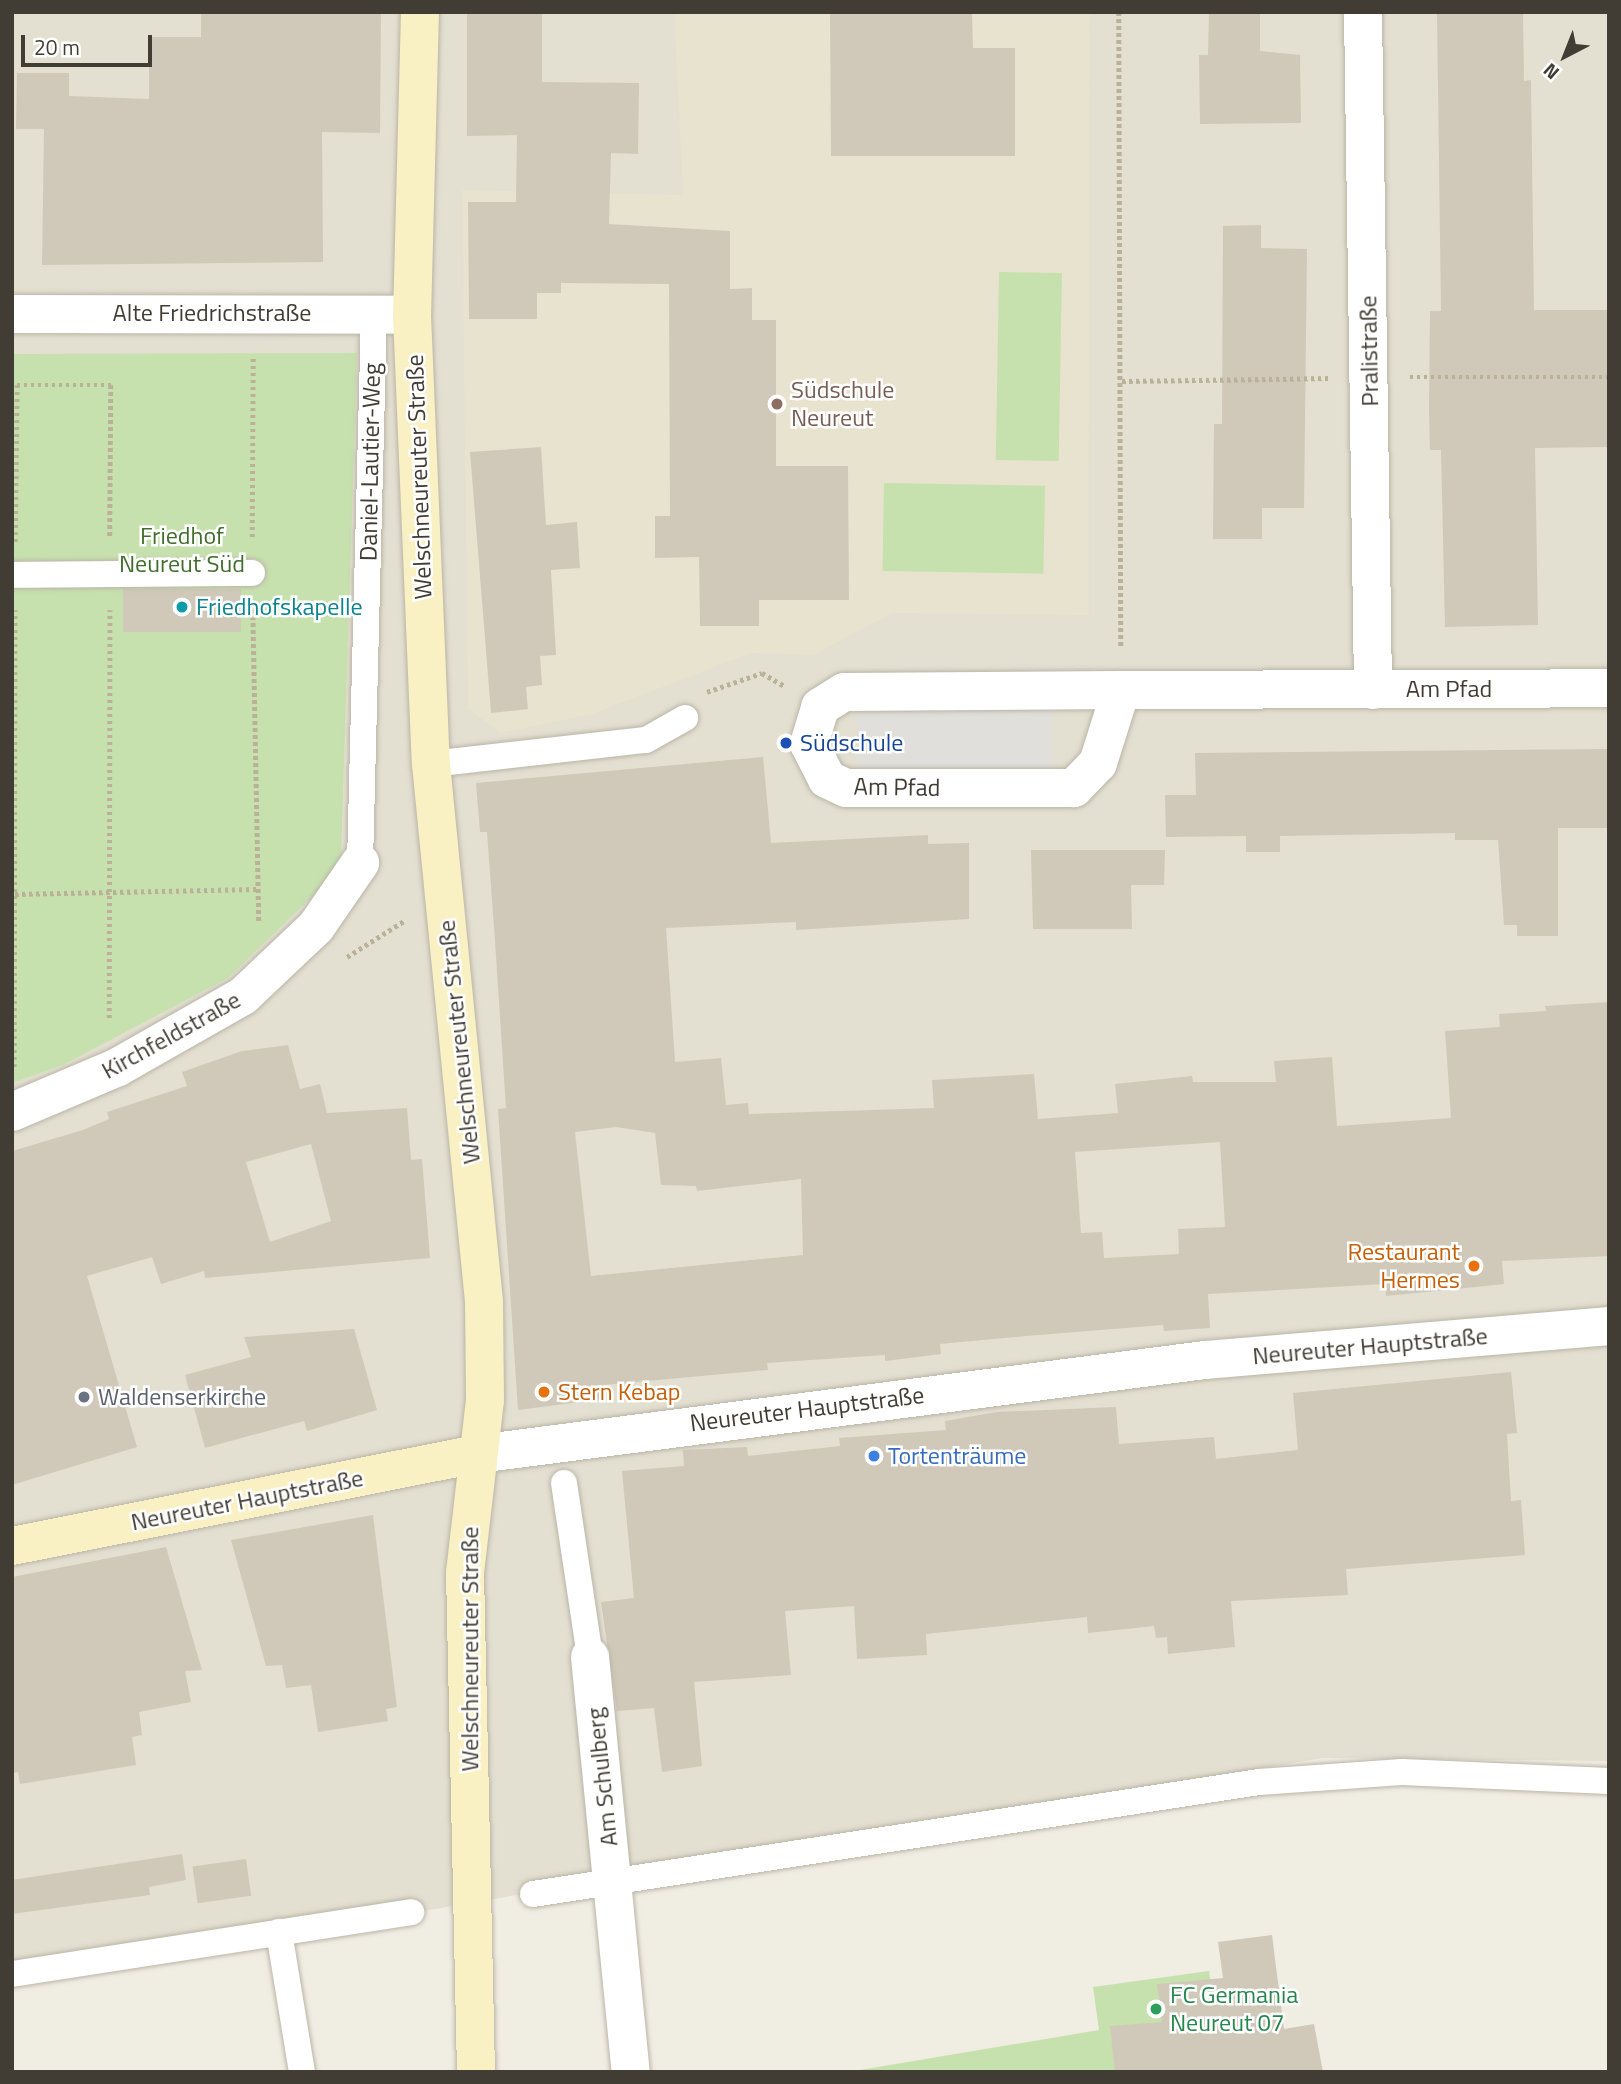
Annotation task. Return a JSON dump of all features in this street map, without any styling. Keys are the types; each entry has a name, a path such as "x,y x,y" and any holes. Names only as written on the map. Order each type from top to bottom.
{"main road":[{"name":"Welschneureuter Straße","path":"419,12 412,315 431,764 484,1302 485,1399 465,1572 476,2072"},
{"name":"Neureuter Hauptstraße","path":"12,1546 478,1454"}],"street":[{"name":"Pralistraße","path":"1363,12 1373,690"},
{"name":"Alte Friedrichstraße","path":"12,314 412,315"},
{"name":"Am Pfad","path":"1121,690 1098,763 1074,788 846,788 827,779 814,763 809,744 820,707 844,692 1121,690 1373,690 1609,688"},
{"name":"Kirchfeldstraße","path":"21,1110 209,1020 278,968 360,863"},
{"name":"Neureuter Hauptstraße","path":"478,1454 1205,1360 1609,1326"},
{"name":"Am Schulberg","path":"590,1657 632,2072"}],"lane":[{"name":"Daniel-Lautier-Weg","path":"360,863 374,313"},
{"path":"13,575 110,572 252,573"},
{"path":"431,764 646,740 685,718"},
{"name":"Am Schulberg","path":"564,1483 590,1657"},
{"path":"533,1894 1259,1782 1402,1772 1609,1782"},
{"path":"12,1974 411,1912"},
{"path":"279,1932 302,2072"}],"path":[{"path":"1119,12 1121,690"},
{"path":"253,313 252,573 259,927 278,968"},
{"path":"21,1110 13,1064 13,575 17,385 111,385 109,1018"},
{"path":"685,718 686,699 762,673 820,707"},
{"path":"15,894 259,889"},
{"path":"351,956 406,920"}],"shaded area":[{"path":"12,12 1609,12 1609,1761 1322,1758 12,1981"},
{"name":"Südschule Neureut","path":"674,12 1090,12 1089,615 892,613 814,655 751,653 592,714 501,733 468,709 462,190 683,195"},
{"path":"857,707 1052,707 1052,771 857,771"}],"green space":[{"path":"999,272 1062,273 1059,461 996,460"},
{"name":"Friedhof Neureut Süd","path":"357,353 341,856 326,883 228,978 63,1065 12,1083 12,354"},
{"path":"884,483 1045,486 1043,574 882,571"},
{"name":"FC Germania Neureut 07","path":"1209,1971 1224,2072 848,2072 1099,2030 1093,1987"}],"building":[{"path":"201,12 381,12 380,133 322,132 323,262 42,265 44,129 16,129 17,73 69,73 69,96 149,99 149,37 201,37"},
{"path":"467,12 542,12 542,82 639,83 638,154 611,153 609,224 730,231 730,289 752,288 752,320 776,320 776,466 848,466 849,600 759,600 759,626 700,626 699,557 655,558 655,516 670,516 669,284 561,283 561,293 537,293 537,319 469,319 468,202 516,202 517,135 467,136"},
{"path":"830,12 972,12 973,48 1015,48 1015,156 831,156"},
{"path":"1209,12 1260,12 1260,51 1300,55 1301,123 1200,124 1199,55 1208,55"},
{"path":"1437,12 1523,12 1524,81 1531,80 1534,310 1609,310 1609,447 1535,448 1538,625 1445,627 1441,450 1430,450 1429,411 1430,311 1441,311"},
{"path":"1261,225 1261,248 1307,249 1304,508 1262,508 1262,539 1213,539 1214,424 1222,424 1223,226"},
{"path":"541,447 546,525 577,522 580,568 551,570 556,655 540,656 542,685 526,687 528,709 491,713 470,452"},
{"name":"Friedhofskapelle","path":"123,589 241,589 241,632 123,632"},
{"path":"1609,749 1609,828 1558,828 1558,936 1517,936 1517,925 1504,925 1498,840 1455,840 1455,833 1280,836 1280,852 1246,852 1246,836 1166,837 1165,795 1196,795 1195,753"},
{"path":"763,757 771,843 928,835 928,844 969,843 969,919 796,930 796,922 666,928 675,1062 721,1058 726,1105 748,1103 749,1114 934,1108 932,1080 1034,1074 1038,1119 1118,1113 1115,1084 1192,1076 1193,1082 1276,1082 1274,1061 1332,1057 1337,1126 1451,1118 1445,1031 1500,1027 1499,1014 1546,1011 1545,1006 1609,1002 1609,1256 1502,1261 1504,1284 1386,1296 1385,1284 1208,1294 1210,1328 1164,1331 1163,1325 940,1344 941,1354 885,1361 885,1355 767,1363 768,1370 603,1385 604,1399 518,1410 498,1109 506,1108 495,941 487,832 480,832 476,783","holes":["616,1127 655,1133 661,1185 696,1186 697,1191 801,1179 803,1255 591,1276 575,1132","1220,1142 1225,1227 1178,1229 1179,1254 1104,1258 1102,1232 1081,1233 1075,1152"]},
{"path":"1031,850 1165,850 1164,885 1131,885 1132,929 1033,929"},
{"path":"288,1045 300,1089 320,1084 327,1113 407,1108 411,1160 422,1159 430,1258 205,1278 204,1271 161,1284 152,1257 87,1276 137,1447 12,1485 12,1151 83,1130 109,1119 107,1112 187,1086 182,1072 242,1051","holes":["311,1144 331,1221 270,1242 246,1162"]},
{"path":"354,1329 377,1410 307,1431 304,1421 205,1448 185,1375 251,1357 244,1337"},
{"path":"1511,1372 1517,1433 1507,1434 1511,1501 1521,1500 1525,1555 1346,1569 1348,1595 1231,1601 1235,1647 1168,1654 1167,1637 1156,1638 1154,1626 1088,1633 1087,1617 926,1634 927,1655 857,1659 854,1606 785,1611 791,1675 694,1682 702,1766 662,1772 654,1708 617,1711 601,1602 634,1598 622,1471 684,1466 683,1450 747,1447 748,1456 840,1446 839,1438 946,1430 945,1421 997,1412 1116,1407 1119,1444 1214,1437 1216,1459 1298,1450 1293,1393"},
{"path":"373,1515 397,1707 386,1709 388,1721 318,1732 311,1685 286,1688 282,1665 266,1666 231,1540"},
{"path":"166,1547 202,1670 185,1671 191,1702 139,1712 142,1735 132,1737 136,1765 20,1784 18,1772 12,1773 12,1577"},
{"path":"182,1854 186,1880 149,1887 150,1895 12,1914 12,1880"},
{"path":"246,1859 251,1896 198,1903 193,1867"},
{"path":"1272,1935 1284,2029 1314,2024 1323,2072 1115,2072 1110,2026 1162,2022 1157,1984 1223,1978 1218,1942"}],"place":[{"name":"Südschule Neureut","path":"777,404"},
{"name":"Friedhofskapelle","path":"182,607"},
{"name":"Südschule","path":"786,743"},
{"name":"Restaurant Hermes","path":"1474,1266"},
{"name":"Stern Kebap","path":"544,1392"},
{"name":"Waldenserkirche","path":"84,1397"},
{"name":"Tortenträume","path":"874,1456"},
{"name":"FC Germania Neureut 07","path":"1156,2009"}]}
